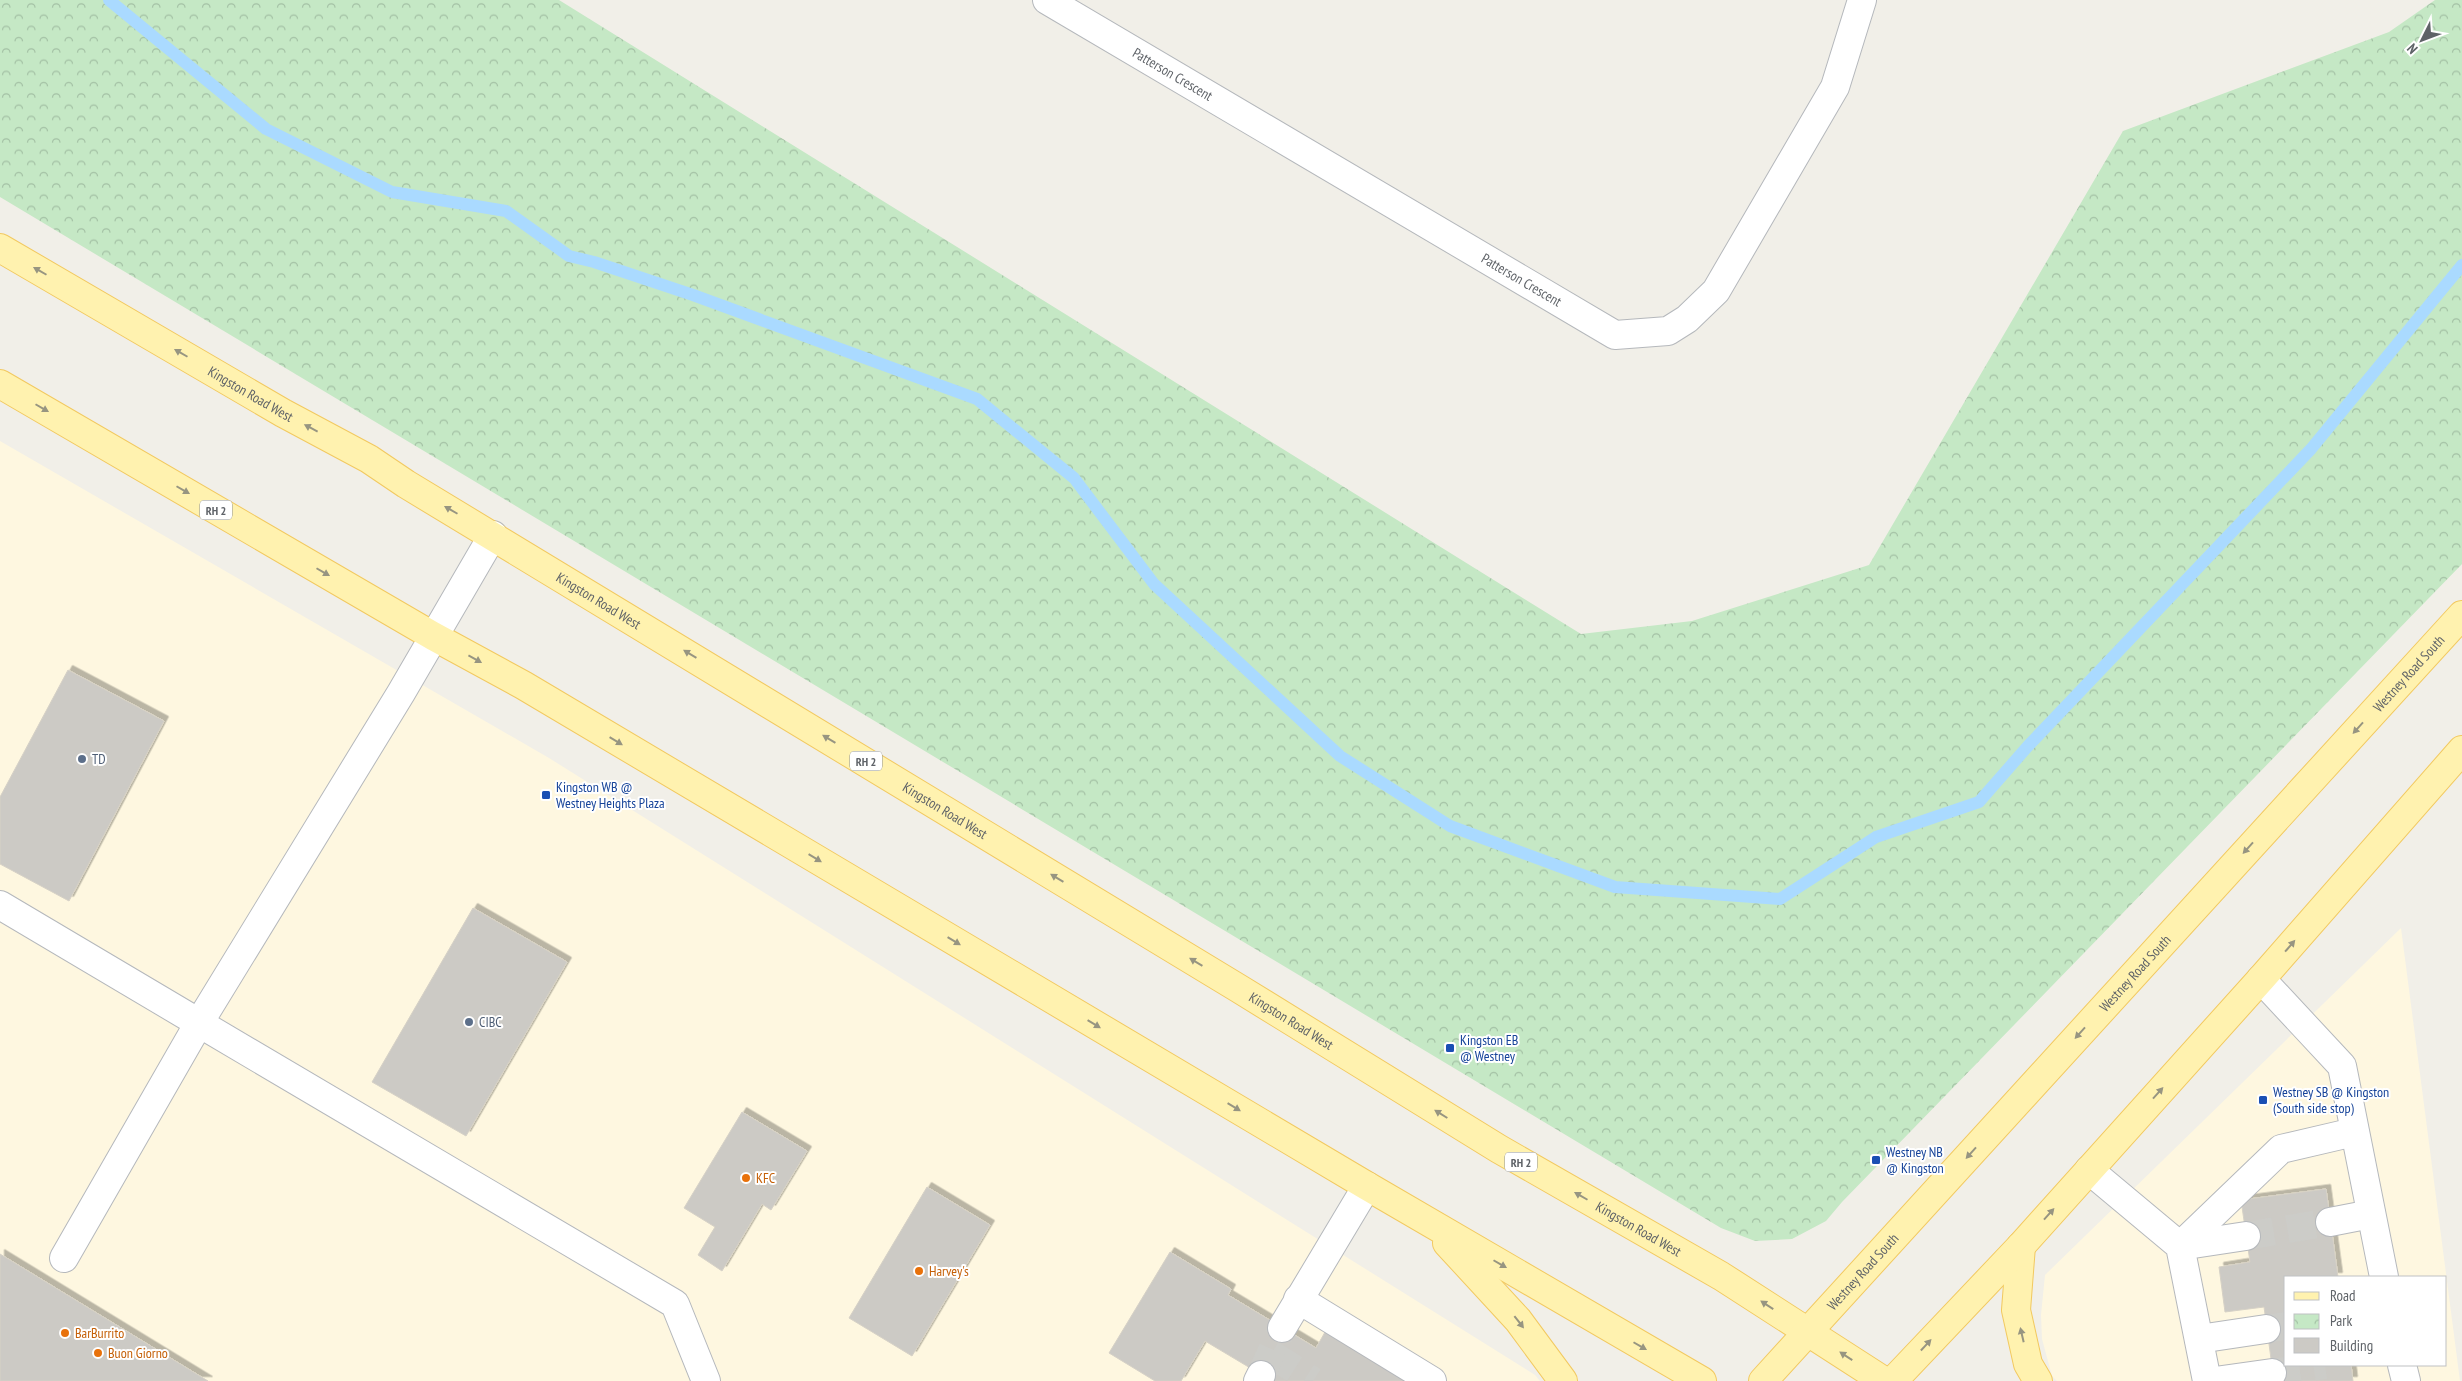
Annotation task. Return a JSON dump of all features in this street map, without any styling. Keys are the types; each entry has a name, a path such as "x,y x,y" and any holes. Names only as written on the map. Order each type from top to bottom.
{"main road":[{"name":"Kingston Road West","path":"0,248 283,414 369,459 1238,988 1490,1144 1721,1276 1884,1381"},
{"name":"RH 2","path":"0,384 433,636 523,685 1427,1222 1702,1381"},
{"name":"Westney Road South","path":"1763,1381 2462,615"},
{"path":"1893,1381 2021,1246 2261,979 2462,750"},
{"path":"1427,1222 1518,1320 1562,1381"},
{"path":"2021,1246 2016,1310 2028,1364 2038,1381"}],"street":[{"name":"Patterson Crescent","path":"1047,0 1615,335 1668,330 1687,319 1716,291 1835,87 1862,0"},
{"path":"64,1258 199,1023 396,701 493,535"},
{"path":"0,905 675,1304 706,1381"},
{"path":"2261,979 2342,1066 2384,1276"},
{"path":"2180,1246 2281,1149 2354,1132"},
{"path":"2089,1170 2180,1246 2207,1381"},
{"path":"1282,1328 1367,1186"},
{"path":"2330,1222 2371,1214"},
{"path":"2180,1246 2246,1236"},
{"path":"1298,1299 1432,1381"},
{"path":"2199,1339 2266,1329"},
{"path":"2402,1366 2406,1381"},
{"path":"2215,1381 2272,1373"}],"shaded area":[{"path":"0,441 549,758 1535,1375 1540,1381 0,1381"},
{"path":"2401,928 2446,1276 2284,1276 2284,1366 2447,1366 2447,1281 2460,1381 2057,1381 2052,1376 2042,1339 2041,1315 2045,1275"}],"green space":[{"path":"0,0 559,0 1581,634 1692,621 1869,565 2123,131 2389,32 2435,0 2462,0 2462,564 1842,1202 1826,1221 1792,1239 1755,1241 1721,1228 0,197"}],"building":[{"name":"TD","path":"68,670 164,721 69,901 0,864 0,797"},
{"name":"CIBC","path":"473,908 567,962 466,1136 372,1082"},
{"name":"KFC","path":"742,1112 807,1151 771,1210 762,1204 722,1271 698,1255 715,1227 684,1208"},
{"name":"Harvey's","path":"927,1187 990,1225 912,1356 849,1318"},
{"path":"2326,1189 2338,1276 2284,1276 2284,1366 2351,1366 2353,1381 2274,1381 2264,1307 2225,1312 2219,1267 2250,1262 2241,1200"},
{"path":"1170,1252 1231,1289 1228,1295 1316,1348 1329,1325 1415,1381 1272,1381 1205,1341 1181,1381 1155,1381 1109,1353"},
{"path":"0,1254 208,1381 0,1381"}],"waterway":[{"path":"109,0 266,129 392,192 506,211 569,256 594,262 693,295 977,399 1074,478 1154,584 1340,756 1450,826 1615,887 1780,899 1876,837 1979,802 2028,746 2311,449 2462,265"}],"tunnel":[{"path":"2246,1236 2330,1222"},
{"path":"2266,1329 2284,1326"},
{"path":"1261,1375 1282,1328"},
{"path":"1271,1354 1313,1381"},
{"path":"2272,1373 2318,1366"}],"place":[{"name":"TD","path":"82,759"},
{"name":"Kingston WB @ Westney Heights Plaza","path":"546,795"},
{"name":"CIBC","path":"469,1022"},
{"name":"Kingston EB @ Westney","path":"1450,1048"},
{"name":"Westney SB @ Kingston (South side stop)","path":"2263,1100"},
{"name":"Westney NB @ Kingston","path":"1876,1160"},
{"name":"KFC","path":"746,1178"},
{"name":"Harvey's","path":"919,1271"},
{"name":"BarBurrito","path":"65,1333"},
{"name":"Buon Giorno","path":"98,1353"}]}
